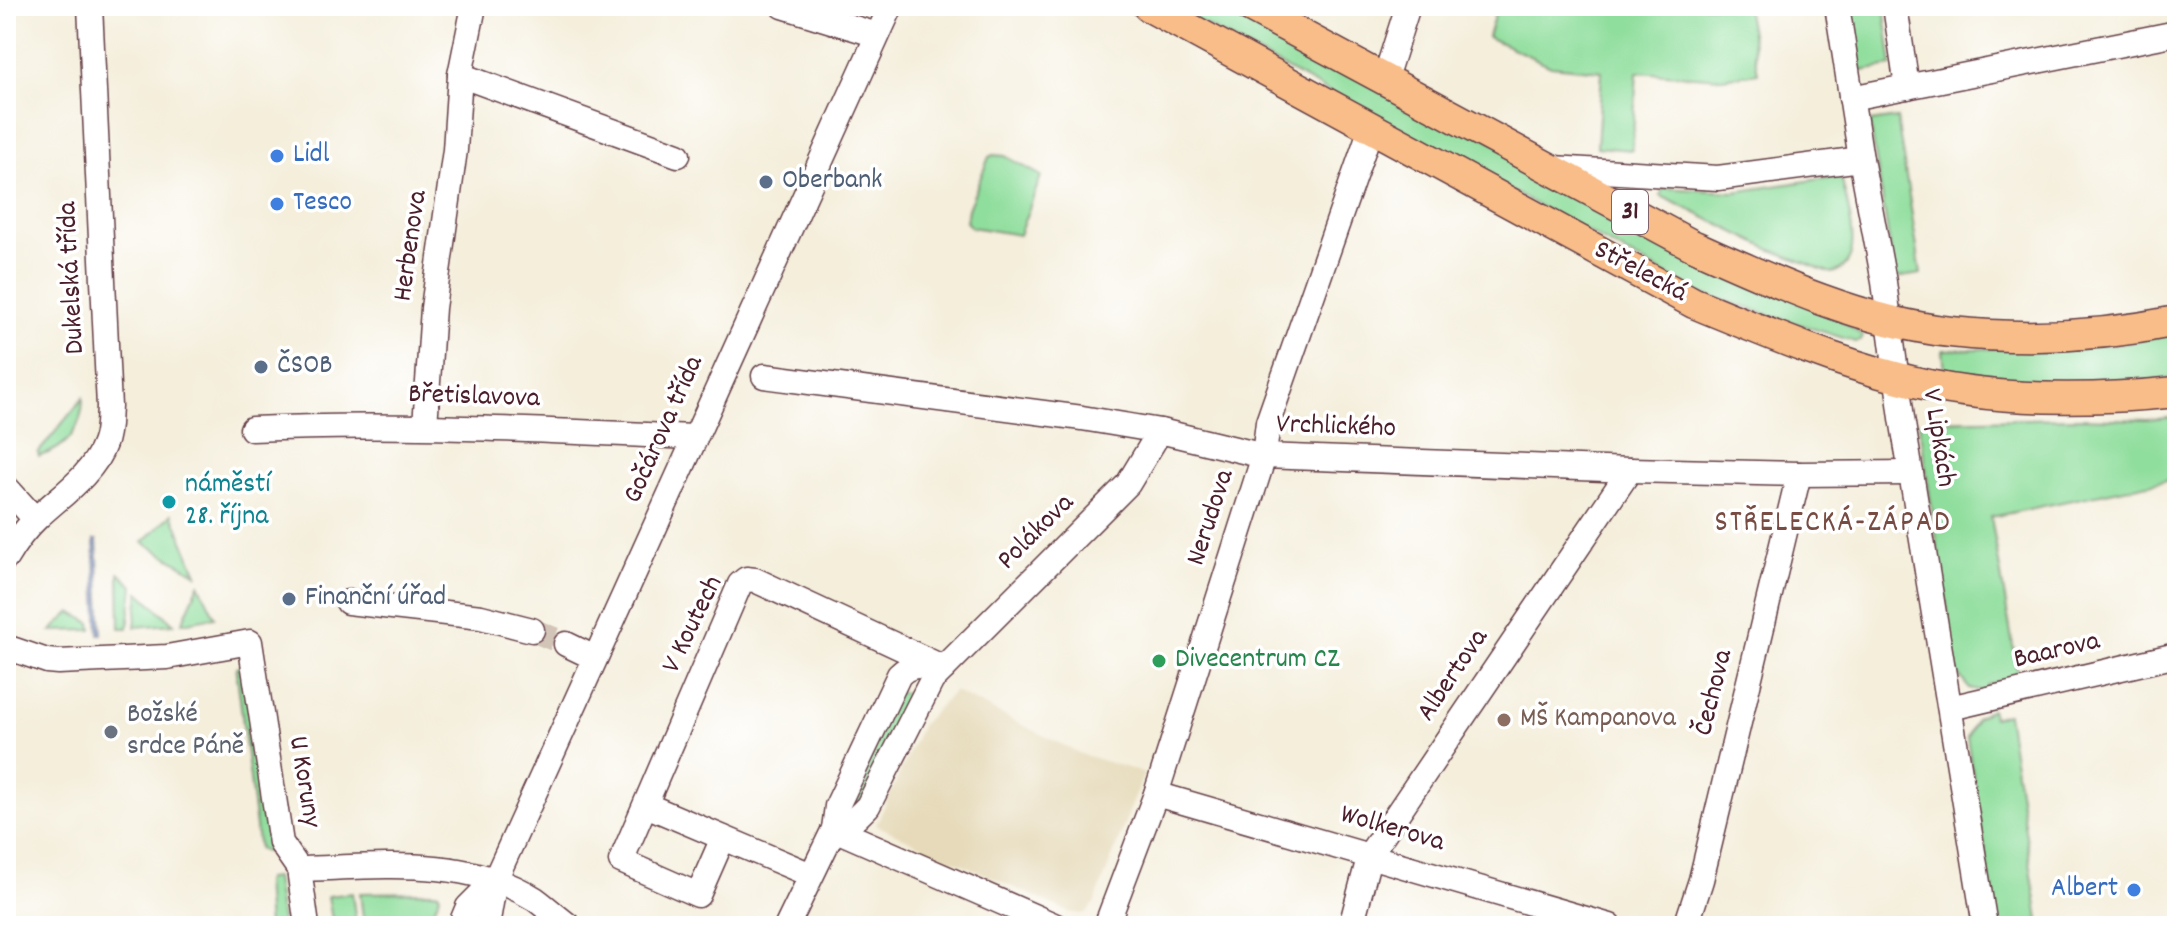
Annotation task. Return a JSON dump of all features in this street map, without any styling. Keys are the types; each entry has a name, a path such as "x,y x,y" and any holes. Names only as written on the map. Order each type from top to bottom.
{"main road":[{"name":"Střelecká","path":"1148,6 1694,303 1768,334 1898,378 1941,387 2013,396 2177,392"},
{"name":"Střelecká","path":"1248,6 1690,244 1764,277 1888,319 1950,332 2056,336 2177,321"}],"street":[{"name":"Dukelská třída","path":"6,558 35,519 89,469 104,446 107,434 108,381 90,6"},
{"name":"Herbenova","path":"425,426 432,320 455,150 460,75 474,6"},
{"path":"783,6 877,35"},
{"name":"Gočárova třída","path":"487,926 495,880 891,6"},
{"path":"1385,78 1408,6"},
{"name":"V Lipkách","path":"1837,6 1884,282 1911,473 1985,926"},
{"path":"1895,6 1907,87"},
{"path":"1851,98 2177,33"},
{"path":"460,75 678,155"},
{"name":"Nerudova","path":"1106,926 1156,794 1264,456 1268,422 1371,128"},
{"name":"Střelecká","path":"1548,168 1718,178 1861,159"},
{"name":"Vrchlického","path":"764,376 1160,431 1264,456 1630,470 1911,473"},
{"name":"Břetislavova","path":"252,429 328,425 425,426 695,437"},
{"name":"Polákova","path":"944,668 1128,484 1160,431"},
{"name":"Albertova","path":"1351,926 1370,854 1630,470"},
{"name":"Čechova","path":"1686,926 1701,880 1799,474"},
{"path":"6,487 35,519"},
{"name":"V Koutech","path":"723,838 698,895 621,861 740,584 746,579 755,580 944,668"},
{"path":"348,602 481,617 532,630"},
{"name":"U Koruny","path":"6,647 58,662 167,657 250,642 281,843 299,869 307,926"},
{"path":"566,644 595,658"},
{"name":"Baarova","path":"1950,708 2177,655"},
{"path":"787,926 834,829 837,806 899,675 914,665 944,668"},
{"name":"Wolkerova","path":"1156,794 1610,926"},
{"path":"646,805 811,875"},
{"path":"834,829 1056,926"},
{"path":"299,869 433,867 495,880 534,899 569,926"},
{"name":"Gočárova třída","path":"460,926 468,907 495,880"}],"shaded area":[{"path":"954,691 1081,754 1144,773 1095,902 1087,912 1069,912 876,825 922,724"}],"green space":[{"path":"1170,6 1228,6 1836,317 1863,336 1861,341 1700,293"},
{"path":"1497,6 1746,6 1758,73 1722,78 1637,72 1632,150 1597,147 1602,71 1551,66 1488,37"},
{"path":"1851,6 1884,6 1892,66 1861,71"},
{"path":"1897,118 1921,274 1895,278 1870,122"},
{"path":"1005,156 1041,176 1019,235 971,227 966,222 968,209 989,157"},
{"path":"1841,176 1850,217 1852,246 1843,268 1831,273 1767,248 1661,196 1663,188 1734,192"},
{"path":"2177,333 2177,378 2061,382 1945,373 1943,350 2113,345"},
{"path":"83,398 80,418 72,435 58,448 39,456 38,453"},
{"path":"2177,417 2177,478 1991,517 2018,675 1987,685 1987,692 1969,688 1957,673 1919,423"},
{"path":"172,514 197,574 143,542"},
{"path":"119,573 133,586 128,628 120,628"},
{"path":"199,584 215,617 182,623"},
{"path":"139,592 174,624 135,627"},
{"path":"71,612 91,623 92,630 51,631"},
{"path":"243,666 270,846 270,850 265,852 259,849 258,843 236,667"},
{"path":"897,692 906,693 912,700 861,805 851,804 846,798"},
{"path":"1991,709 1993,717 2007,714 2040,926 1997,926 1967,738 1976,719"},
{"path":"275,878 282,926 268,926 265,882"},
{"path":"433,892 440,896 427,926 364,926 360,893"},
{"path":"352,893 356,923 352,926 333,926 328,896"}],"water":[{"path":"94,540 97,540 102,634 99,634"}],"tunnel":[{"path":"532,630 566,644"}],"place":[{"name":"Lidl","path":"277,156"},
{"name":"Oberbank","path":"766,182"},
{"name":"Tesco","path":"277,204"},
{"name":"ČSOB","path":"261,367"},
{"name":"náměstí 28. října","path":"169,502"},
{"name":"Finanční úřad","path":"289,599"},
{"name":"Divecentrum CZ","path":"1159,661"},
{"name":"MŠ Kampanova","path":"1504,720"},
{"name":"Božské srdce Páně","path":"111,732"},
{"name":"Albert","path":"2134,890"}],"district":[{"name":"STŘELECKÁ-ZÁPAD","path":"1833,524"}]}
